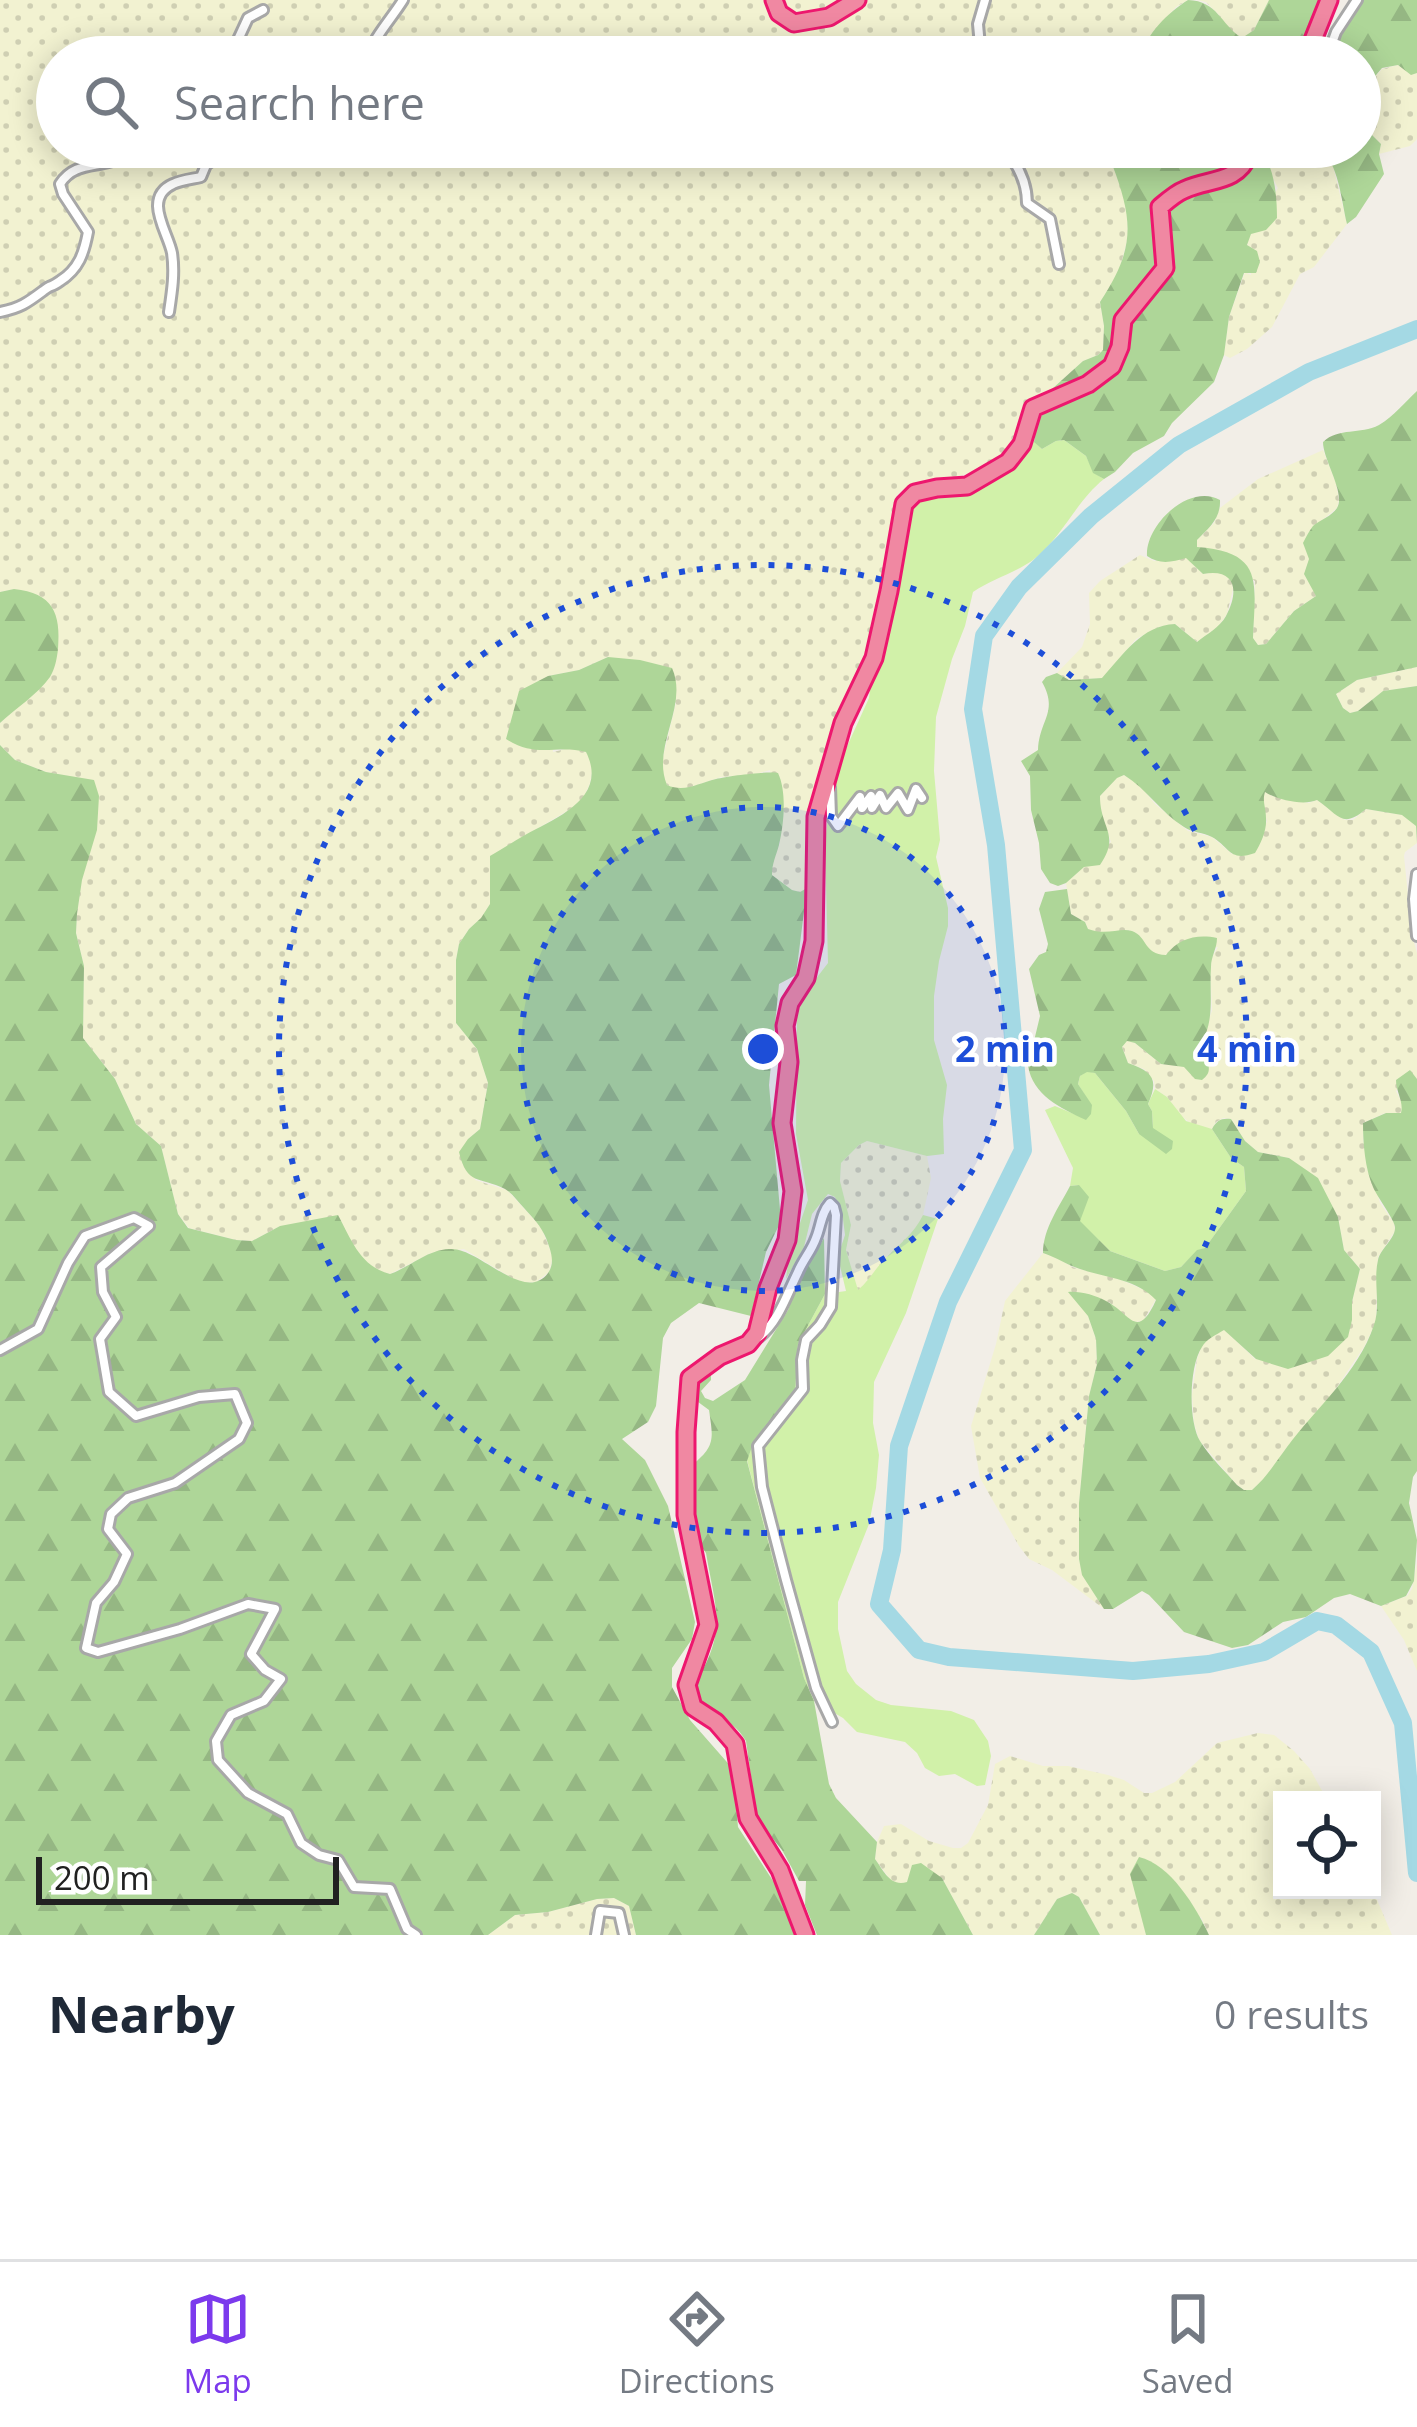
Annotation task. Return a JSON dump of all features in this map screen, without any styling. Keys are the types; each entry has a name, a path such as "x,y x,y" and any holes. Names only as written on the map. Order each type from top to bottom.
{"highway":[{"path":"774,0 778,14 794,23 829,17 857,0"},
{"path":"1315,36 1329,0"},
{"path":"805,1935 780,1870 748,1818 735,1744 716,1722 693,1707 687,1685 708,1625 686,1515 686,1432 691,1378 720,1356 748,1344 757,1333 787,1240 793,1191 782,1123 789,1062 785,1026 790,1003 806,978 814,941 816,818 843,723 874,658 904,504 915,493 968,486 1008,462 1022,444 1033,408 1088,384 1112,366 1123,320 1165,268 1160,207 1184,190 1226,179 1242,168"}],"street":[{"path":"377,36 403,0"},
{"path":"979,36 985,0"},
{"path":"1335,36 1357,0"},
{"path":"240,36 248,18 263,10"},
{"path":"0,312 32,302 78,266 88,232 60,184 77,168"},
{"path":"169,312 171,250 158,200 174,183 201,177 205,168"},
{"path":"1019,168 1028,203 1051,220 1059,264"},
{"path":"826,781 832,796 831,816 838,826 860,797 862,808 871,796 872,808 880,795 886,808 898,793 908,810 916,789 922,798"},
{"path":"1417,874 1417,936"},
{"path":"748,1344 765,1333 784,1304 830,1203 836,1215 831,1307 806,1340 803,1389 758,1446 762,1487 786,1580 816,1688 832,1722"},
{"path":"0,1350 38,1329 85,1236 134,1218 149,1226 101,1267 104,1292 116,1317 100,1339 110,1392 136,1416 199,1397 235,1394 247,1423 239,1439 176,1483 128,1498 111,1514 108,1529 127,1553 114,1582 96,1603 86,1648 98,1652 248,1604 275,1610 251,1654 281,1679 264,1701 231,1715 216,1741 218,1760 248,1793 287,1814 301,1843 338,1860 354,1886 390,1889 406,1929 416,1935"},
{"path":"596,1935 600,1910 620,1913 624,1935"}],"green space":[{"path":"0,0 1188,0 1150,36 36,36 36,168 1114,168 1127,204 1128,237 1118,275 1100,302 1103,350 1031,401 1005,456 977,471 930,480 896,496 885,577 862,675 810,814 807,888 792,890 772,875 780,843 770,770 674,789 660,769 676,703 608,657 579,670 548,676 553,752 570,748 587,752 593,766 590,783 572,808 491,856 490,904 459,944 456,960 456,1023 477,1049 488,1083 480,1129 468,1139 475,1180 507,1190 541,1227 553,1257 549,1272 536,1282 520,1283 464,1249 431,1253 390,1274 280,1226 252,1241 236,1240 189,1228 178,1214 161,1146 136,1124 115,1079 83,1038 84,966 76,933 94,781 46,772 15,760 0,745 0,723 50,677 15,589 0,592"},
{"path":"1188,0 1206,4 1240,36 1151,36"},
{"path":"1197,0 1269,0 1246,36 1228,29 1206,2"},
{"path":"1269,0 1326,0 1307,36 1245,36 1254,30"},
{"path":"1363,0 1417,0 1417,73 1411,75 1398,65 1381,69 1381,36 1339,36"},
{"path":"1398,65 1417,73 1417,139 1410,146 1381,153 1381,70"},
{"path":"1381,162 1384,174 1347,224 1333,168 1381,168"},
{"path":"1113,168 1270,168 1277,218 1266,230 1251,234 1247,245 1257,251 1260,262 1256,273 1244,273 1214,382 1164,436 1133,453 1104,479 1093,473 1086,456 1064,440 1042,449 1034,442 1037,419 1064,399 1067,391 1052,389 1103,350 1100,302 1125,250 1124,203"},
{"path":"1269,168 1333,168 1347,224 1314,267 1300,274 1272,327 1230,358 1224,355 1229,317 1245,272 1251,275 1247,241 1278,188"},
{"path":"1417,391 1417,667 1357,680 1336,694 1350,713 1383,691 1417,686 1417,843 1416,826 1402,815 1366,809 1346,819 1317,800 1291,801 1265,792 1265,832 1259,845 1255,853 1235,855 1212,837 1187,829 1124,775 1100,796 1109,846 1100,865 1084,867 1058,886 1050,883 1041,869 1030,776 1021,761 1038,750 1049,701 1042,682 1057,673 1069,680 1102,678 1134,643 1163,626 1175,624 1197,642 1220,624 1230,606 1232,583 1222,574 1203,574 1186,558 1161,562 1147,556 1161,520 1195,497 1220,500 1216,517 1197,540 1197,547 1219,550 1245,563 1254,586 1253,638 1258,645 1266,644 1294,611 1316,596 1304,574 1309,559 1303,543 1313,526 1335,511 1339,502 1323,442 1336,434 1379,425"},
{"path":"1064,440 1086,456 1094,473 1104,479 1033,560 973,592 936,717 934,771 940,840 936,857 948,908 934,996 934,1040 947,1085 944,1154 927,1156 867,1141 841,1163 840,1181 851,1225 846,1250 858,1290 923,1215 938,1219 906,1313 874,1382 873,1423 879,1455 876,1488 869,1524 838,1602 847,1671 876,1700 951,1711 974,1720 988,1741 991,1756 985,1785 977,1786 955,1774 939,1776 925,1768 905,1742 857,1732 814,1701 747,1460 753,1444 795,1395 798,1344 825,1294 846,1291 840,1266 843,1219 835,1197 828,1194 812,1214 804,1247 786,1279 808,1200 796,1134 797,1012 802,997 828,963 825,843 831,789 869,698 874,658 904,558 901,534 908,511 920,500 983,484 1017,464 1034,441 1042,449"},
{"path":"1323,450 1339,500 1337,508 1311,529 1309,559 1316,596 1294,611 1266,644 1258,645 1253,638 1255,581 1197,547 1197,540 1214,523 1220,508 1258,479"},
{"path":"1140,555 1154,561 1186,557 1203,574 1227,574 1233,589 1218,627 1197,642 1175,624 1159,627 1136,639 1103,678 1069,680 1057,673 1082,647 1090,624 1089,593"},
{"path":"14,589 38,595 52,607 58,649 50,677 0,723 0,592"},
{"path":"608,657 672,668 676,697 663,756 667,785 686,788 716,779 778,773 783,818 772,875 792,890 807,888 796,975 779,984 769,1085 781,1221 766,1252 751,1316 699,1303 671,1323 663,1338 656,1406 648,1422 622,1439 645,1460 668,1506 695,1622 692,1639 672,1668 672,1687 690,1720 733,1769 738,1827 775,1884 795,1935 636,1935 629,1906 614,1898 515,1915 488,1935 0,1935 0,745 15,760 46,772 94,780 99,796 97,830 82,880 76,933 84,966 83,1038 115,1079 136,1124 161,1146 178,1214 188,1228 252,1241 280,1226 338,1215 364,1259 390,1274 449,1249 474,1256 514,1279 538,1281 552,1264 542,1230 508,1191 470,1175 459,1152 480,1129 488,1083 477,1049 456,1023 456,960 459,944 490,904 490,856 564,813 591,782 586,752 537,750 506,739 519,691 548,676 579,670"},
{"path":"1417,667 1417,686 1383,691 1358,711 1343,708 1336,694 1357,680"},
{"path":"1124,775 1188,831 1212,837 1232,854 1267,822 1265,791 1309,803 1317,800 1345,820 1353,820 1366,809 1403,815 1416,826 1417,843 1404,856 1417,953 1417,1079 1409,1071 1396,1091 1402,1113 1385,1113 1363,1123 1380,1203 1395,1231 1378,1257 1376,1322 1322,1409 1252,1490 1237,1485 1199,1440 1192,1395 1203,1343 1224,1329 1255,1359 1352,1320 1360,1269 1344,1250 1338,1217 1289,1158 1258,1152 1231,1119 1223,1118 1212,1129 1193,1125 1155,1089 1144,1069 1128,1063 1122,1047 1127,1040 1161,1064 1184,1066 1199,1058 1194,1053 1212,1011 1210,961 1218,947 1158,956 1136,933 1103,935 1071,914 1066,883 1111,842 1100,796"},
{"path":"1067,889 1071,914 1088,929 1132,931 1159,954 1166,955 1189,939 1217,938 1211,963 1209,1023 1194,1053 1207,1060 1207,1076 1195,1079 1184,1067 1161,1064 1135,1043 1127,1041 1122,1047 1128,1063 1152,1078 1148,1104 1153,1128 1173,1141 1166,1154 1139,1134 1095,1073 1080,1076 1078,1084 1092,1105 1086,1120 1049,1099 1031,1076 1028,1066 1040,1016 1029,969 1048,944 1039,909 1045,892"},
{"path":"1410,1070 1417,1079 1417,1471 1409,1503 1417,1540 1414,1581 1406,1596 1381,1606 1350,1594 1334,1598 1306,1617 1283,1622 1248,1645 1232,1648 1184,1632 1142,1591 1113,1609 1104,1609 1082,1575 1079,1559 1079,1503 1096,1339 1088,1316 1068,1292 1102,1299 1138,1322 1156,1300 1130,1283 1043,1253 1049,1227 1070,1186 1079,1185 1089,1197 1080,1221 1110,1251 1165,1271 1181,1267 1205,1248 1246,1191 1244,1167 1231,1158 1212,1129 1220,1120 1231,1119 1258,1152 1289,1158 1318,1178 1338,1217 1344,1250 1360,1269 1348,1337 1328,1356 1288,1369 1256,1359 1224,1330 1204,1344 1192,1380 1200,1441 1237,1485 1252,1490 1347,1374 1374,1325 1378,1260 1395,1228 1370,1180 1363,1123 1386,1113 1401,1113 1396,1080"},
{"path":"1087,1071 1095,1073 1139,1134 1153,1128 1148,1104 1155,1089 1186,1121 1212,1129 1231,1158 1244,1167 1246,1191 1205,1248 1181,1267 1165,1271 1110,1251 1079,1221 1079,1185 1070,1186 1073,1168 1045,1110 1055,1106 1086,1119 1091,1105 1078,1084"},
{"path":"867,1141 927,1156 931,1178 918,1227 858,1291 846,1250 851,1225 840,1182 841,1163"},
{"path":"824,1238 825,1294 798,1344 795,1395 753,1444 747,1461 814,1701 829,1784 877,1842 875,1859 888,1877 907,1882 912,1865 921,1863 942,1878 973,1935 817,1935 805,1905 806,1881 799,1881 757,1819 746,1741 705,1705 694,1685 712,1649 716,1620 706,1553 692,1511 692,1465 709,1447 712,1435 709,1410 694,1399 696,1382 711,1369 711,1380 701,1391 713,1401 745,1380"},
{"path":"1043,1253 1072,1267 1119,1279 1156,1299 1143,1321 1127,1320 1109,1302 1088,1316 1096,1339 1097,1364 1089,1396 1079,1503 1079,1559 1104,1609 1052,1570 1029,1559 1019,1546 980,1478 971,1426 1005,1301"},
{"path":"1417,1562 1417,1671 1404,1640 1381,1606 1407,1596"},
{"path":"1258,1733 1274,1735 1310,1769 1322,1791 1273,1791 1273,1899 1377,1899 1392,1935 1209,1935 1201,1917 1143,1916 1146,1935 1100,1935 1079,1897 1072,1893 1057,1899 1034,1935 973,1935 942,1878 892,1882 875,1859 884,1826 901,1824 929,1841 953,1848 968,1843 988,1805 995,1764 1010,1756 1108,1775 1152,1793 1175,1782 1217,1743"},
{"path":"1139,1857 1171,1877 1209,1935 1146,1935 1130,1874"},
{"path":"1072,1893 1079,1897 1100,1935 1034,1935 1057,1899"},
{"path":"614,1898 629,1906 636,1935 488,1935 515,1915"}],"waterway":[{"path":"1417,329 1309,372 1179,445 1091,516 1019,587 984,636 973,709 996,845 1023,1150 948,1302 899,1446 892,1550 879,1604 919,1650 949,1657 1133,1671 1209,1664 1264,1652 1317,1621 1336,1625 1371,1652 1403,1723 1417,1873"}]}
